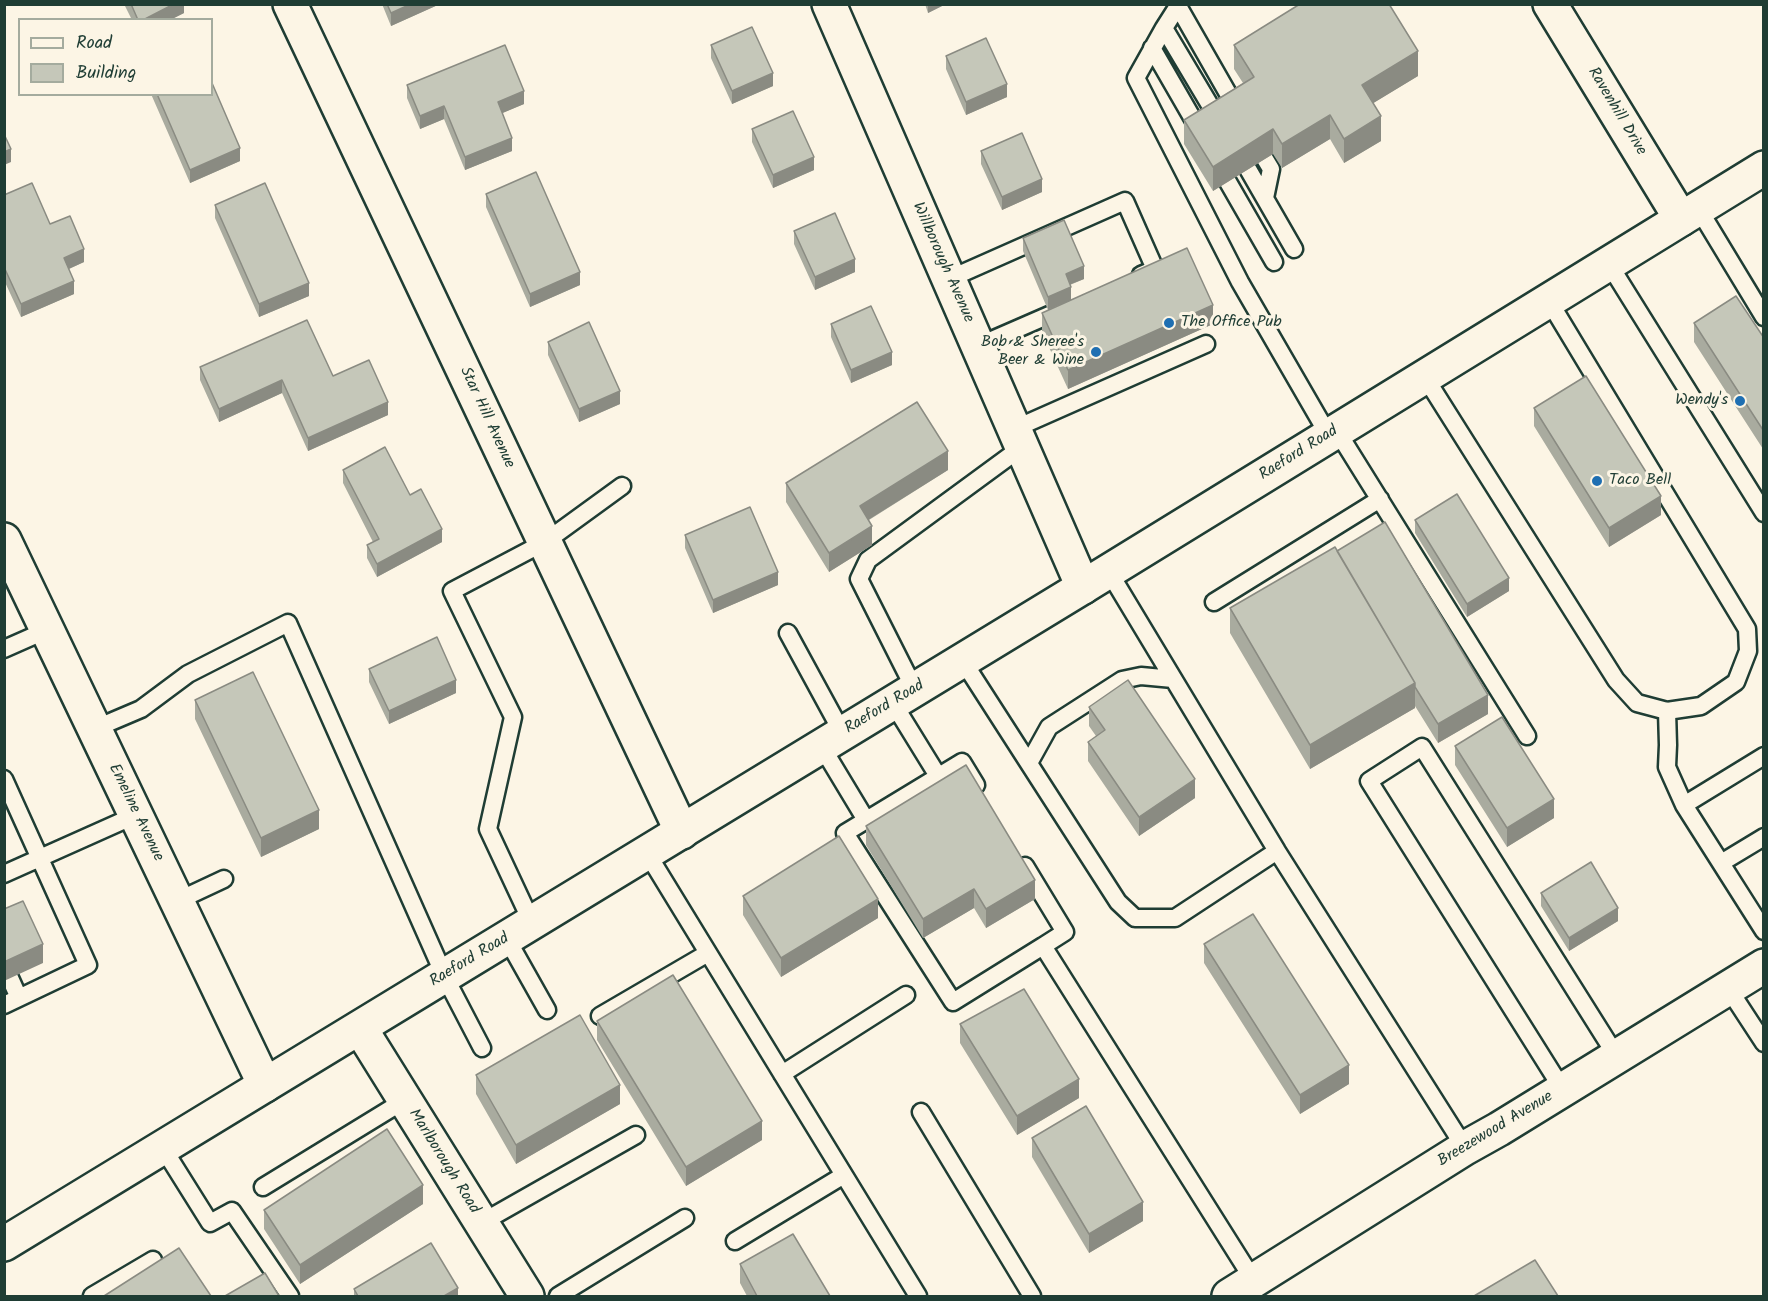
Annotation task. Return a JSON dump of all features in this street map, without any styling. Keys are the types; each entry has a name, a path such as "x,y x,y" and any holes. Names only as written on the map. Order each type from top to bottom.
{"street":[{"name":"Star Hill Avenue","path":"290,4 682,832"},
{"name":"Willborough Avenue","path":"829,4 1018,438 1096,580"},
{"name":"Ravenhill Drive","path":"1550,4 1690,214"},
{"name":"Raeford Road","path":"4,1244 1096,580 1764,168"},
{"name":"Emeline Avenue","path":"4,540 266,1085"},
{"name":"Breezewood Avenue","path":"1242,1289 1465,1148 1499,1130 1764,966"},
{"name":"Marlborough Road","path":"360,1028 482,1223 519,1293"}],"lane":[{"path":"1238,111 1178,6 1136,78 1240,282 1333,433 1380,499 1527,736"},
{"path":"1164,28 1220,122"},
{"path":"1152,48 1201,134"},
{"path":"1265,159 1271,169 1265,198"},
{"path":"1248,169 1294,249"},
{"path":"1228,182 1274,262"},
{"path":"949,279 1125,201 1155,269 1124,283"},
{"path":"1690,214 1764,317"},
{"path":"1609,264 1764,513"},
{"path":"978,346 1082,301"},
{"path":"1425,377 1616,680 1637,703 1667,711 1701,706 1736,682 1748,651 1747,629 1548,301"},
{"path":"938,776 859,579 868,560 1018,438 1206,344"},
{"path":"547,1010 488,829 513,717 453,591 545,542 622,486"},
{"path":"1214,602 1380,499"},
{"path":"1096,580 1173,679 1276,851 1465,1148"},
{"path":"94,729 141,709 188,674 288,623 445,976 482,1048"},
{"path":"4,649 47,630"},
{"path":"788,633 866,820"},
{"path":"963,661 1118,902 1136,918 1175,918 1276,851"},
{"path":"1029,763 1049,727 1122,680 1142,676 1173,679"},
{"path":"1667,711 1667,767 1684,805 1764,931"},
{"path":"1563,1090 1369,781 1422,747 1617,1057"},
{"path":"1684,805 1764,756"},
{"path":"986,802 962,762 845,833 953,1002 1065,932 1016,852"},
{"path":"4,779 88,964 12,1001 9,978"},
{"path":"4,874 136,815"},
{"path":"1721,863 1764,837"},
{"path":"647,854 918,1296"},
{"path":"177,901 224,879"},
{"path":"1043,946 1242,1289"},
{"path":"600,1016 708,953"},
{"path":"1728,988 1764,1043"},
{"path":"782,1074 906,995"},
{"path":"262,1187 405,1100"},
{"path":"921,1112 1032,1296"},
{"path":"482,1223 636,1135"},
{"path":"163,1148 210,1223 232,1211 290,1296"},
{"path":"735,1241 844,1175"},
{"path":"558,1296 685,1218"},
{"path":"92,1296 153,1260"}],"building":[{"path":"131,4 174,4 147,18 137,18"},
{"path":"387,4 411,4 391,13"},
{"path":"1300,4 1389,4 1418,51 1362,85 1381,116 1344,139 1330,115 1282,144 1273,129 1213,167 1184,120 1254,77 1234,45"},
{"path":"752,27 773,73 732,91 711,45"},
{"path":"986,38 1007,84 966,102 946,56"},
{"path":"505,45 524,91 498,102 512,138 465,157 444,106 420,116 407,85"},
{"path":"213,85 240,148 190,170 158,96 213,96"},
{"path":"793,111 814,157 773,175 752,129"},
{"path":"1022,133 1042,179 1002,197 981,151"},
{"path":"4,134 11,149 4,152"},
{"path":"536,172 580,272 530,294 486,194"},
{"path":"32,183 50,224 70,216 84,249 64,258 74,281 21,304 4,267 4,195"},
{"path":"265,183 309,283 259,304 215,205"},
{"path":"835,213 855,259 815,277 794,231"},
{"path":"1064,220 1084,266 1066,274 1071,287 1048,297 1023,238"},
{"path":"1187,248 1213,305 1068,370 1042,313"},
{"path":"1736,296 1764,338 1763,430 1694,323"},
{"path":"871,306 892,352 851,370 831,324"},
{"path":"307,320 333,376 369,360 388,402 308,438 282,380 219,409 200,367"},
{"path":"589,322 620,391 579,409 548,342"},
{"path":"1586,376 1661,496 1609,528 1534,408"},
{"path":"917,402 948,451 860,506 872,526 829,553 786,483"},
{"path":"385,447 410,495 421,489 442,529 377,564 367,545 379,539 343,470"},
{"path":"1457,494 1509,578 1467,604 1415,520"},
{"path":"750,507 778,572 713,600 685,535"},
{"path":"1385,522 1488,695 1438,724 1337,551"},
{"path":"1335,547 1415,683 1310,745 1230,608"},
{"path":"437,637 456,680 389,711 369,669"},
{"path":"253,672 319,810 261,838 195,700"},
{"path":"1128,680 1195,779 1139,817 1088,742 1105,730 1089,707"},
{"path":"1502,717 1554,799 1507,828 1455,746"},
{"path":"966,765 1035,880 986,909 974,889 923,919 866,826"},
{"path":"839,836 878,899 781,958 743,896"},
{"path":"1591,862 1618,908 1569,938 1541,893"},
{"path":"23,901 43,944 4,962 4,909"},
{"path":"1253,914 1349,1065 1300,1095 1204,944"},
{"path":"673,975 762,1121 686,1167 597,1021"},
{"path":"1024,989 1079,1079 1017,1116 960,1024"},
{"path":"580,1015 620,1085 516,1145 476,1075"},
{"path":"1086,1106 1143,1202 1089,1234 1032,1138"},
{"path":"387,1129 423,1185 300,1265 264,1210"},
{"path":"793,1234 830,1296 757,1296 740,1264"},
{"path":"431,1243 458,1288 444,1296 358,1296 354,1289"},
{"path":"179,1248 211,1296 104,1296"},
{"path":"1535,1260 1558,1296 1474,1296"},
{"path":"265,1273 279,1296 225,1296"}],"place":[{"name":"The Office Pub","path":"1169,323"},
{"name":"Bob & Sheree's Beer & Wine","path":"1096,352"},
{"name":"Wendy's","path":"1740,401"},
{"name":"Taco Bell","path":"1597,481"}]}
